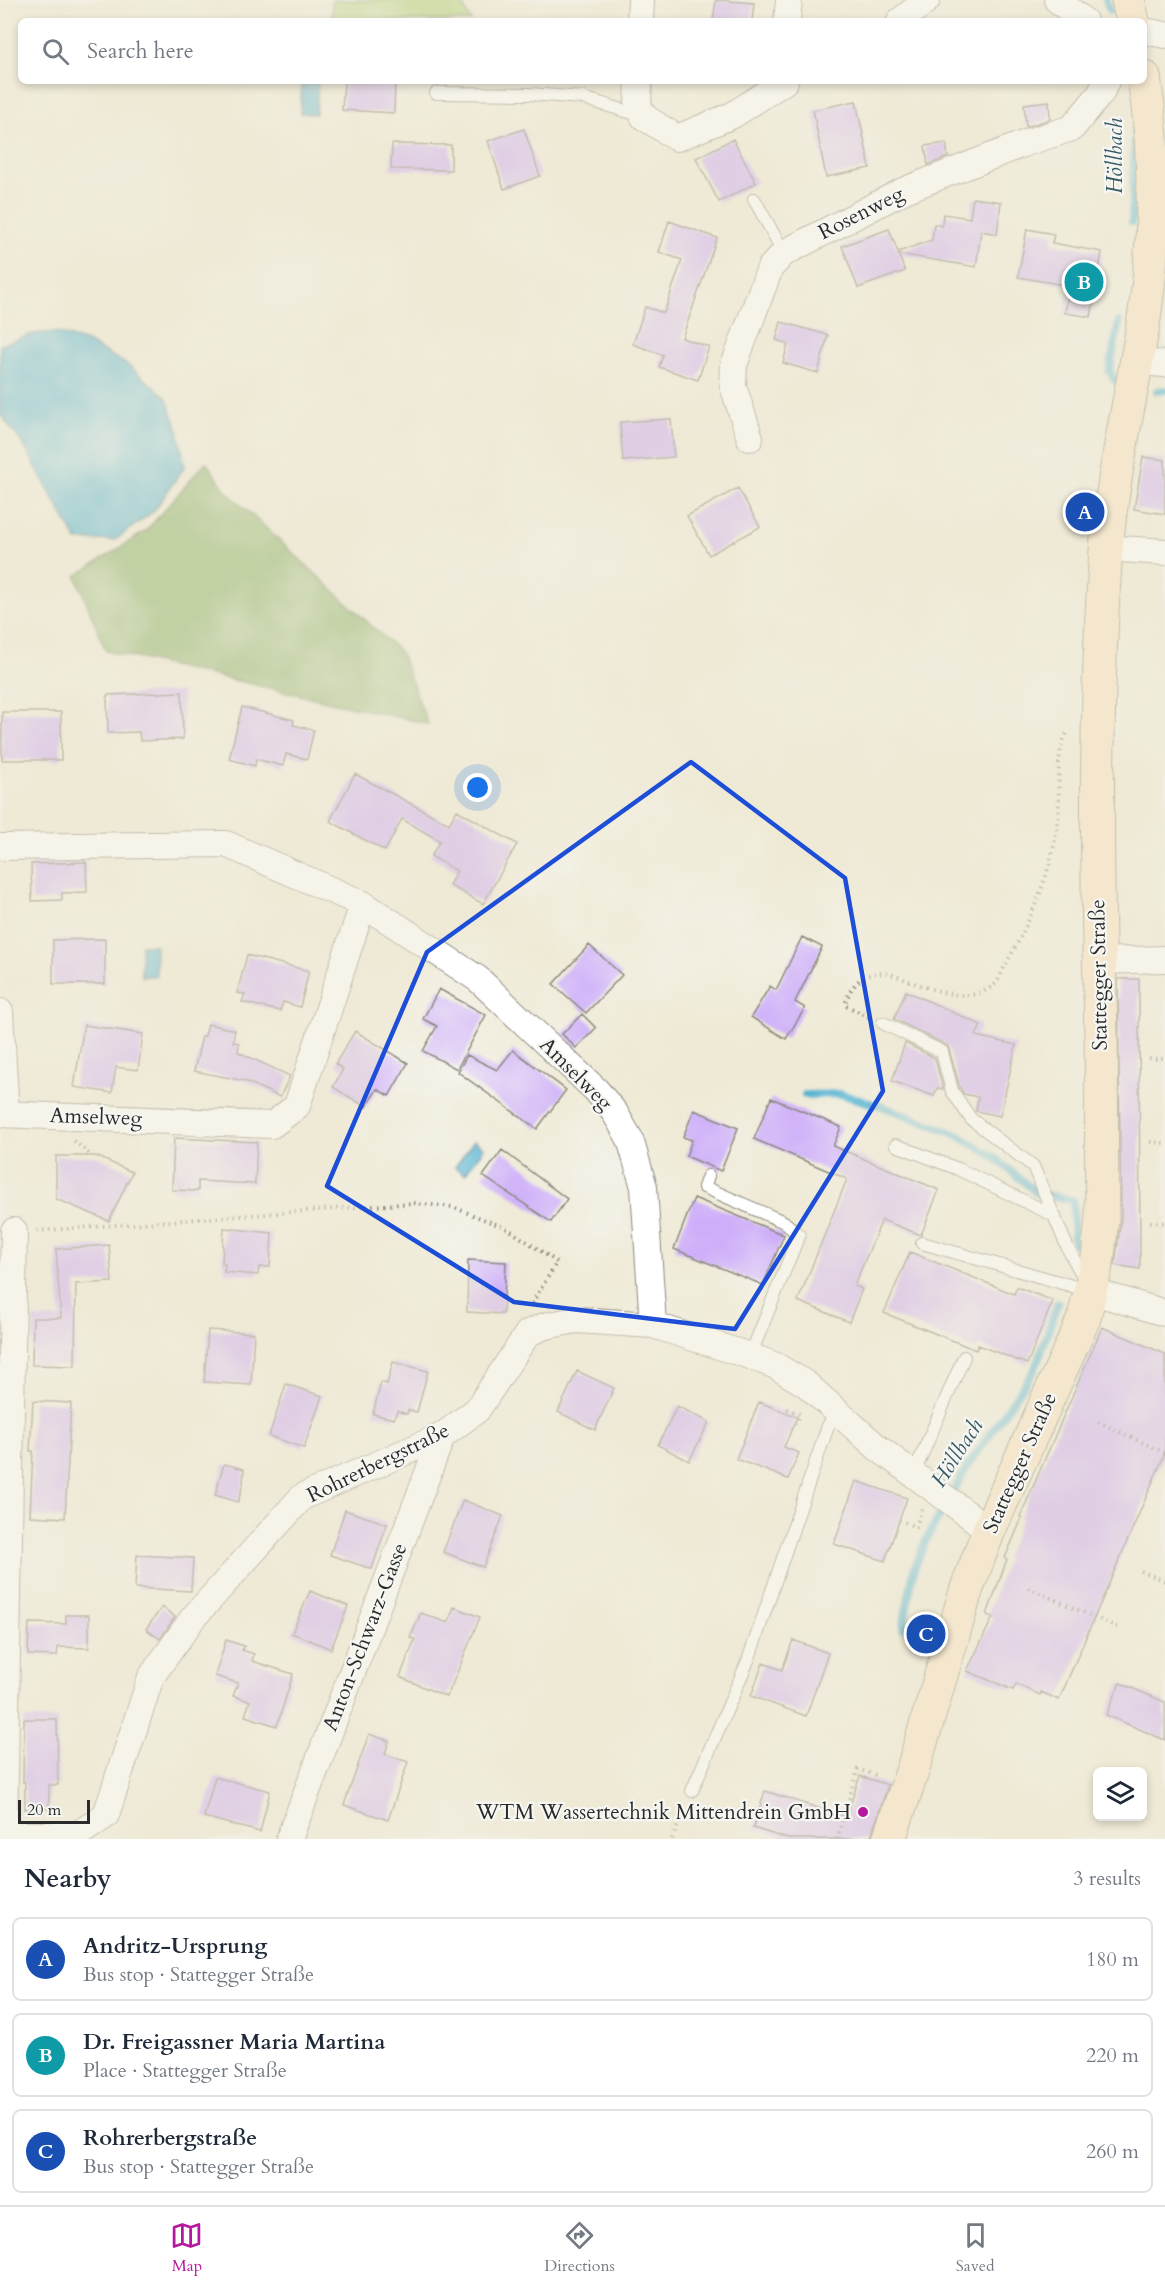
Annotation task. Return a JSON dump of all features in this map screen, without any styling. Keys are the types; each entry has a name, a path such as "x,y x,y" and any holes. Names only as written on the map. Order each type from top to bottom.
{"main road":[{"path":"1128,0 1132,18"},
{"name":"Stattegger Straße","path":"889,1839 913,1769 967,1588 989,1530 1084,1318 1091,1292 1102,1218 1098,961 1099,719 1106,548 1120,445 1151,363 1149,269 1153,190 1159,144 1146,84"}],"street":[{"path":"640,18 641,0"},
{"path":"787,18 789,0"},
{"path":"904,18 927,0"},
{"path":"1057,0 1080,18"},
{"path":"1147,31 1165,34"},
{"path":"639,84 638,105 644,117 677,138 733,115 779,84"},
{"name":"Rosenweg","path":"750,438 734,387 734,365 770,268 784,253 904,190 1028,142 1072,128 1101,93 1105,84"},
{"path":"1106,548 1165,552"},
{"name":"Amselweg","path":"0,848 226,844 363,903 478,979 596,1090 615,1113 630,1138 644,1187 653,1325"},
{"name":"Amselweg","path":"3,1114 272,1125 297,1106 363,903"},
{"path":"1098,961 1165,959"},
{"path":"0,1012 3,1114"},
{"path":"2,1835 14,1231"},
{"path":"1091,1292 1165,1313"},
{"path":"528,1333 545,1326 576,1320 653,1325 776,1366 806,1384 878,1448 989,1530"},
{"name":"Rohrerbergstraße","path":"2,1835 77,1834 106,1815 151,1677 193,1618 302,1497 442,1436 477,1410 528,1333"},
{"name":"Anton-Schwarz-Gasse","path":"289,1839 442,1436"}],"lane":[{"path":"436,93 530,94 583,98 644,117"},
{"path":"753,199 784,253"},
{"path":"883,1023 942,1052 952,1091 971,1119 1033,1166 1069,1251 1091,1292"},
{"path":"896,1145 958,1169 1055,1216"},
{"path":"708,1176 704,1187 784,1222 799,1235 750,1356"},
{"path":"922,1243 1091,1292"},
{"path":"914,1473 964,1357"},
{"path":"692,1791 749,1658 828,1426 837,1412"}],"path":[{"path":"883,1023 844,1005 848,992 862,978 883,973 938,992 959,995 982,992 996,983 1036,899 1054,851 1060,793 1061,746 1074,724 1087,719 1099,719"},
{"path":"1149,1059 1165,1059"},
{"path":"1150,1142 1165,1143"},
{"path":"14,1231 42,1231 413,1203 453,1208 508,1229 557,1262 528,1309 528,1333"},
{"path":"1150,1222 1165,1223"},
{"path":"787,1408 800,1414 795,1426 793,1425"},
{"path":"1098,1422 1165,1453"},
{"path":"1140,1572 1165,1581"},
{"path":"1028,1588 1117,1627"},
{"path":"837,1839 858,1769 876,1775"},
{"path":"672,1839 692,1791"}],"highlighted area":[{"path":"691,762 845,878 883,1091 735,1329 514,1302 327,1186 427,952"}],"green space":[{"path":"332,0 460,0 469,18 332,18"},
{"path":"206,462 227,492 400,652 428,724 106,651 76,576 146,531"}],"water":[{"path":"302,84 318,84 316,114 300,113"},
{"path":"55,332 87,342 128,365 166,397 178,429 185,466 154,511 115,540 77,541 23,444 0,414 0,345 33,334"},
{"path":"141,945 156,945 156,976 141,976"},
{"path":"474,1141 484,1148 465,1174 455,1167"}],"building":[{"path":"716,0 754,3 752,18 713,18"},
{"path":"344,84 395,84 394,113 342,110"},
{"path":"856,101 870,168 826,177 813,110"},
{"path":"1049,101 1050,119 1026,127 1024,104"},
{"path":"524,129 540,176 504,189 488,141"},
{"path":"733,139 756,183 719,202 696,158"},
{"path":"946,143 948,157 928,165 925,146"},
{"path":"392,144 451,145 451,170 391,169"},
{"path":"973,198 1001,202 997,234 981,231 976,267 898,254 905,271 858,288 842,246 889,229 898,252 932,240 934,224 942,226 943,214 970,218"},
{"path":"669,221 717,238 682,338 709,347 698,380 659,367 663,355 633,344 645,307 664,313 682,260 659,252"},
{"path":"1027,229 1054,234 1052,243 1102,252 1091,317 1065,313 1070,286 1018,277"},
{"path":"781,322 828,335 818,373 783,363 788,344 776,340"},
{"path":"671,419 674,457 623,461 620,422"},
{"path":"1143,457 1165,460 1165,514 1134,509"},
{"path":"738,488 760,527 709,555 687,516"},
{"path":"182,692 183,739 140,741 139,732 108,733 107,695"},
{"path":"242,707 294,720 293,725 314,730 307,759 286,754 283,766 256,759 255,766 229,759"},
{"path":"2,712 61,712 61,760 2,760"},
{"path":"355,774 449,824 457,810 517,844 483,904 449,885 457,871 431,856 440,841 402,819 385,851 330,821"},
{"path":"86,862 87,892 62,893 62,900 32,901 31,864"},
{"path":"802,937 822,947 795,1002 805,1008 786,1039 751,1017 770,986 776,990"},
{"path":"105,939 105,984 53,984 53,940"},
{"path":"589,945 622,975 586,1013 553,984"},
{"path":"247,955 309,971 300,1007 283,1002 280,1011 242,1002 245,994 237,993"},
{"path":"1118,979 1139,979 1140,1269 1115,1265 1121,1218"},
{"path":"439,989 486,1015 457,1069 423,1051 437,1026 423,1019"},
{"path":"906,991 981,1025 976,1036 1016,1045 1000,1116 976,1111 978,1097 964,1094 960,1088 948,1046 894,1019"},
{"path":"582,1014 596,1028 576,1048 562,1034"},
{"path":"208,1024 235,1030 233,1042 239,1043 238,1052 290,1076 280,1097 245,1081 194,1071 202,1036 205,1036"},
{"path":"84,1025 143,1034 138,1070 116,1067 112,1093 74,1087"},
{"path":"355,1031 408,1063 389,1096 377,1089 366,1107 333,1087 343,1069 335,1064"},
{"path":"905,1043 935,1058 943,1089 937,1088 934,1096 892,1081"},
{"path":"513,1050 566,1090 537,1129 458,1072 467,1055 497,1070"},
{"path":"771,1098 841,1127 833,1146 939,1190 921,1235 882,1220 854,1286 862,1289 849,1322 798,1301 847,1179 754,1139"},
{"path":"694,1110 738,1128 721,1171 686,1156 692,1140 683,1137"},
{"path":"174,1138 257,1142 255,1184 198,1181 198,1191 172,1190"},
{"path":"502,1150 567,1199 551,1222 483,1176"},
{"path":"56,1156 96,1156 132,1172 109,1221 56,1199"},
{"path":"694,1198 784,1235 763,1285 674,1249"},
{"path":"224,1228 272,1233 270,1267 259,1267 258,1275 224,1272 225,1264 222,1264"},
{"path":"109,1245 112,1282 76,1284 75,1366 32,1365 33,1318 61,1318 56,1249"},
{"path":"910,1252 1014,1294 1017,1287 1053,1301 1027,1364 978,1345 976,1350 884,1313"},
{"path":"468,1260 506,1262 503,1314 467,1312"},
{"path":"1102,1327 1165,1354 1165,1453 1059,1700 1041,1692 1040,1695 1016,1684 1013,1690 967,1671 993,1617 987,1615 1007,1559 1005,1558 1022,1518 1020,1517"},
{"path":"208,1330 254,1333 251,1385 204,1382"},
{"path":"393,1362 428,1371 417,1412 408,1410 407,1414 397,1411 394,1419 373,1414 381,1382 387,1384"},
{"path":"577,1371 614,1388 595,1430 558,1412"},
{"path":"286,1384 322,1396 304,1448 269,1436"},
{"path":"33,1401 71,1403 65,1518 30,1516"},
{"path":"759,1402 797,1417 784,1447 799,1453 788,1479 736,1459"},
{"path":"677,1406 709,1422 689,1461 658,1445"},
{"path":"224,1464 244,1469 238,1502 215,1495"},
{"path":"856,1481 907,1498 885,1561 834,1544"},
{"path":"463,1500 503,1516 483,1567 443,1552"},
{"path":"345,1510 387,1524 372,1569 330,1555"},
{"path":"137,1555 193,1558 191,1591 135,1588"},
{"path":"310,1591 348,1606 331,1649 292,1633"},
{"path":"162,1607 175,1617 160,1639 146,1629"},
{"path":"454,1607 480,1617 447,1697 400,1677 415,1639 410,1638 421,1613 448,1623"},
{"path":"66,1615 89,1615 89,1648 58,1647 57,1656 28,1655 29,1623 66,1624"},
{"path":"226,1640 244,1646 242,1650 254,1654 252,1661 293,1674 277,1726 245,1716 250,1701 233,1696 238,1683 215,1676"},
{"path":"793,1640 828,1653 806,1716 751,1696 763,1663 782,1670"},
{"path":"1120,1683 1165,1702 1165,1740 1106,1715"},
{"path":"24,1719 57,1719 58,1785 49,1785 49,1809 25,1809"},
{"path":"369,1734 389,1741 385,1754 408,1762 388,1820 344,1805"},
{"path":"860,1776 888,1785 870,1839 788,1839 753,1828 765,1791 846,1817"},
{"path":"215,1777 270,1791 260,1832 204,1817"}],"waterway":[{"name":"Höllbach","path":"1106,0 1110,11"},
{"name":"Höllbach","path":"1132,222 1135,131"},
{"name":"Höllbach","path":"1115,381 1109,371 1119,322"},
{"name":"Höllbach","path":"1157,391 1165,390"},
{"path":"805,1095 840,1094 884,1107 958,1135 994,1157 1037,1193 1073,1200 1074,1244"},
{"name":"Höllbach","path":"903,1628 914,1569 927,1538 966,1469 1035,1369 1058,1303"}],"place":[{"name":"Dr. Freigassner Maria Martina","path":"1084,282"},
{"name":"Andritz-Ursprung","path":"1085,512"},
{"name":"Rohrerbergstraße","path":"926,1634"},
{"name":"WTM Wassertechnik Mittendrein GmbH","path":"863,1812"}]}
